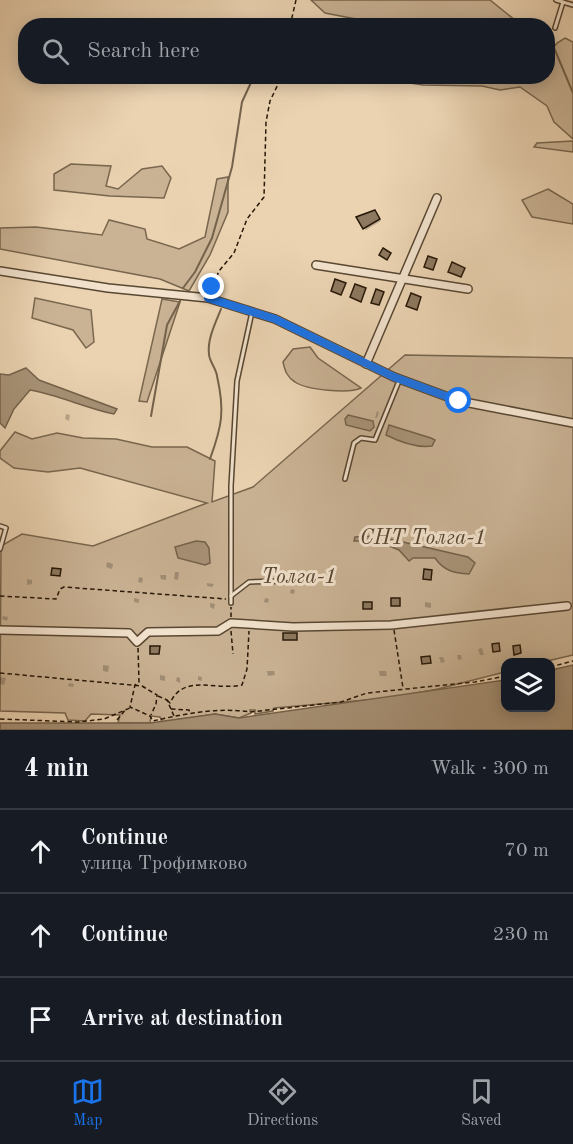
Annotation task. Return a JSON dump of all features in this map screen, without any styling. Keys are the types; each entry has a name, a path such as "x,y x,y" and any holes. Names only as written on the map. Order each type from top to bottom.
{"street":[{"path":"366,364 437,198"},
{"path":"315,266 468,289"},
{"path":"0,272 108,288 208,298 275,319 397,378 459,401 573,423"},
{"path":"0,630 129,633 137,642 148,632 218,631 231,622 293,627 393,625 567,606"}],"lane":[{"path":"556,0 573,5"},
{"path":"555,28 563,2"},
{"path":"231,599 231,486 237,381 252,312"},
{"path":"345,479 354,443 361,438 375,440 397,378"},
{"path":"0,526 6,528 0,549"},
{"path":"231,599 249,582 286,581"}],"path":[{"path":"292,18 296,0"},
{"path":"208,298 219,271 234,253 247,219 264,197 266,122 270,100 278,84"},
{"path":"0,596 56,599 60,589 64,587 231,599"},
{"path":"0,673 135,685 152,691 170,703 175,692 185,686 242,685 247,669 250,624"},
{"path":"393,625 403,688"},
{"path":"130,707 135,685 140,682 137,642"},
{"path":"555,666 573,661"},
{"path":"0,719 78,722 104,719 130,707 151,716 153,721 237,710 250,712 341,702 367,693 475,682 501,677"},
{"path":"151,716 157,695"},
{"path":"167,700 174,717"},
{"path":"117,720 126,709"},
{"path":"170,709 189,710 190,715"}],"green space":[{"path":"311,0 490,0 512,18 351,18 325,13"},
{"path":"565,38 573,42 573,139 554,122 547,106 520,87 500,90 482,86 416,84 555,84 555,46"},
{"path":"573,141 573,152 534,147 537,143"},
{"path":"71,164 111,166 106,186 118,189 142,169 162,166 171,178 164,198 110,196 54,190 54,174"},
{"path":"228,177 228,212 210,255 189,291 160,279 0,249 0,228 36,227 102,235 109,220 145,229 147,239 179,249 205,237 217,179"},
{"path":"548,189 573,204 573,224 532,217 522,200"},
{"path":"35,298 91,310 94,342 86,348 73,330 32,318"},
{"path":"162,299 180,302 147,402 139,401"},
{"path":"310,347 318,358 361,388 347,391 328,390 301,385 292,380 283,362 293,349"},
{"name":"СНТ Толга-1","path":"405,355 573,358 573,655 555,659 501,658 501,673 438,689 390,698 274,708 273,711 255,714 255,710 250,710 251,713 239,718 215,714 162,722 160,717 151,716 150,723 118,723 120,715 91,714 85,721 68,720 65,713 0,711 1,546 22,534 93,546 207,503 80,468 48,472 14,468 0,458 0,451 15,432 32,439 57,433 83,438 116,439 152,447 187,447 215,461 212,502 253,487"}],"shaded area":[{"path":"26,368 39,380 117,409 114,414 30,390 14,409 5,428 0,423 0,374 9,375"},
{"path":"348,415 373,421 374,427 370,431 346,425 345,419"},
{"path":"389,425 435,440 432,446 403,442 386,435"},
{"path":"377,536 468,557 475,563 469,574 459,573 446,569 435,558 413,558 409,561 399,550 377,541 354,541 355,537"},
{"path":"196,541 205,542 209,548 210,563 205,565 178,558 175,547"},
{"path":"573,665 573,730 0,730 0,723 150,723 215,714 239,718 501,681 501,712 555,712 555,669"}],"building":[{"path":"375,210 380,219 363,229 356,217"},
{"path":"383,248 391,253 387,260 379,255"},
{"path":"428,256 437,259 433,270 424,267"},
{"path":"452,262 465,268 461,277 448,272"},
{"path":"335,279 346,283 341,295 331,291"},
{"path":"355,284 366,288 361,302 350,297"},
{"path":"376,289 384,292 379,305 371,303"},
{"path":"411,293 421,297 417,310 406,306"},
{"path":"52,568 61,569 60,576 51,575"},
{"path":"424,569 432,570 431,580 423,579"},
{"path":"391,598 400,598 400,606 391,606"},
{"path":"363,602 372,602 372,609 363,609"},
{"path":"283,633 297,633 297,640 283,640"},
{"path":"499,643 500,651 493,652 492,644"},
{"path":"520,645 521,653 514,655 513,646"},
{"path":"150,646 160,646 159,654 150,654"},
{"path":"430,656 431,663 422,664 421,657"}],"waterway":[{"path":"555,50 573,93"},
{"path":"183,288 195,272 212,238 232,167 242,102 250,84"},
{"path":"151,416 167,325 180,301"},
{"path":"210,459 220,427 221,399 217,376 209,357 209,342 221,309"}],"route":[{"path":"212,287 208,298 275,319 394,377 459,401"}],"park label":[{"name":"Толга-1","path":"299,577"}]}
